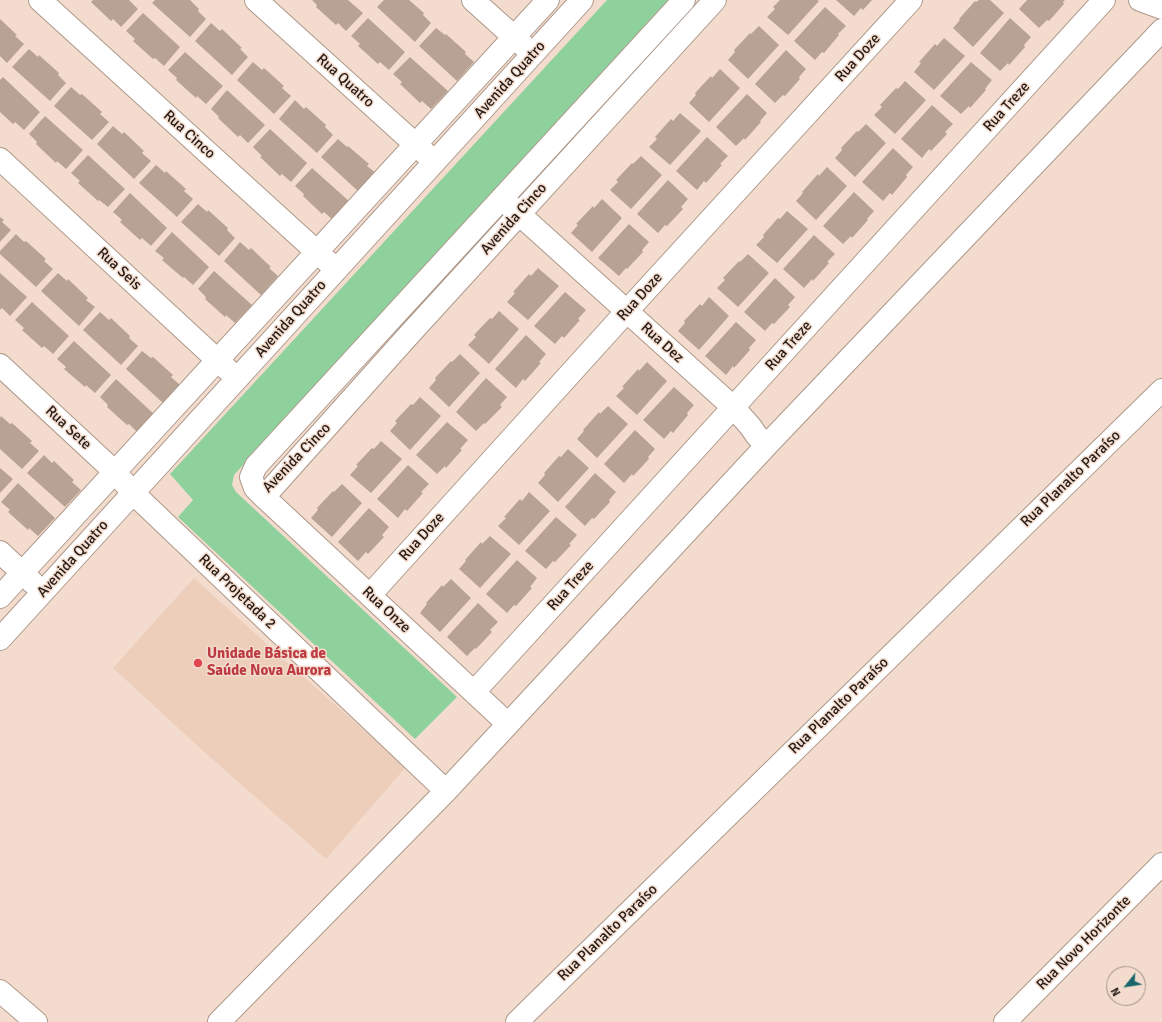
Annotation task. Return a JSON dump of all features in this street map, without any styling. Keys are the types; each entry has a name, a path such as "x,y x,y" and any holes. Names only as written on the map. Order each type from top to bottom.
{"street":[{"name":"Rua Cinco","path":"40,0 317,251 336,270"},
{"name":"Rua Quatro","path":"256,0 435,162"},
{"path":"473,0 533,54"},
{"name":"Avenida Quatro","path":"0,597 548,0"},
{"name":"Avenida Quatro","path":"0,639 582,0"},
{"name":"Avenida Cinco","path":"684,0 256,466 252,477 255,488 264,497 519,214 715,0"},
{"name":"Rua Doze","path":"370,595 911,0"},
{"name":"Rua Treze","path":"474,692 1104,0"},
{"path":"1140,0 1162,8"},
{"path":"219,1022 446,791 767,445 1162,30"},
{"name":"Rua Seis","path":"0,159 237,379"},
{"name":"Rua Dez","path":"502,199 734,408 757,436 767,445"},
{"name":"Rua Sete","path":"0,365 115,472 133,493"},
{"name":"Rua Planalto Paraíso","path":"517,1022 1162,390"},
{"name":"Rua Projetada 2","path":"133,493 446,791"},
{"name":"Rua Onze","path":"264,497 508,724"},
{"path":"0,552 43,592"},
{"name":"Rua Novo Horizonte","path":"1004,1022 1162,864"},
{"path":"0,991 36,1022"}],"shaded area":[{"path":"194,578 406,767 326,859 202,750 113,668"}],"green space":[{"path":"607,0 668,0 234,475 232,485 236,492 457,697 415,739 178,517 193,500 170,474"}],"building":[{"path":"93,0 129,0 138,9 121,27 113,19 111,21 91,2"},
{"path":"155,0 190,0 206,19 190,37 152,3"},
{"path":"312,0 348,0 363,13 346,31 338,23 336,25 316,7 317,5"},
{"path":"384,0 409,0 424,13 423,15 431,23 415,42 377,7"},
{"path":"780,0 819,1 788,35 767,17 775,9 773,7"},
{"path":"836,0 872,0 863,10 861,8 854,16"},
{"path":"979,0 990,0 1004,13 973,47 953,28 975,1 976,2"},
{"path":"1027,0 1065,0 1063,2 1064,4 1049,21 1047,20 1039,28 1019,9"},
{"path":"825,7 846,26 824,53 822,52 815,60 794,41"},
{"path":"143,13 180,47 164,66 155,58 153,59 133,41 135,39 126,31"},
{"path":"368,18 405,52 389,70 380,62 378,64 358,46 360,44 351,36"},
{"path":"1010,18 1031,37 1024,45 1025,47 1009,65 1008,63 1000,71 980,53"},
{"path":"0,19 24,44 7,63 0,56"},
{"path":"211,23 220,31 222,29 242,48 240,49 248,57 232,75 195,41"},
{"path":"759,26 779,45 748,79 728,60 735,52 734,50"},
{"path":"436,28 445,35 446,34 466,52 465,54 474,62 457,81 419,46"},
{"path":"944,38 965,56 934,90 914,72 921,63 919,62 935,44 937,46"},
{"path":"29,49 38,57 39,55 59,73 58,75 66,83 50,101 12,67"},
{"path":"786,50 806,69 799,77 800,79 785,96 783,95 775,103 755,84"},
{"path":"185,52 223,86 206,104 197,96 196,98 176,80 177,78 168,70"},
{"path":"410,57 448,91 431,109 422,101 420,103 400,84 402,82 393,74"},
{"path":"253,62 262,70 264,68 284,86 282,88 291,96 274,114 237,80"},
{"path":"971,62 992,80 985,89 986,90 970,108 969,106 961,114 940,96"},
{"path":"720,69 740,88 709,122 689,103 696,95 695,93"},
{"path":"3,77 40,112 24,130 15,122 13,124 0,112 0,80"},
{"path":"905,81 926,100 895,134 874,115 882,107 880,105"},
{"path":"71,87 80,95 82,94 102,112 100,114 109,122 92,140 54,106"},
{"path":"227,90 265,125 248,143 240,135 238,137 218,118 219,117 211,109"},
{"path":"747,94 767,113 745,140 744,138 736,146 716,127"},
{"path":"295,100 304,109 306,107 326,125 325,127 333,135 317,153 279,119"},
{"path":"932,105 953,124 945,132 947,134 931,151 929,149 922,158 901,139"},
{"path":"680,113 701,131 670,165 649,147 657,139 655,137 671,119 673,121"},
{"path":"45,116 83,150 66,169 57,161 56,163 36,144 37,142 29,134"},
{"path":"866,124 886,143 855,177 835,158 842,150 841,148"},
{"path":"113,126 122,134 124,132 144,151 142,153 151,161 134,179 97,144"},
{"path":"270,129 307,163 291,182 282,174 280,176 260,157 262,156 253,147"},
{"path":"707,137 728,156 706,183 704,181 697,190 676,171"},
{"path":"338,139 369,164 367,166 376,173 359,192 321,157"},
{"path":"893,148 913,167 892,195 890,193 883,201 862,182"},
{"path":"88,155 125,189 108,207 99,200 98,201 78,183 80,181 71,173"},
{"path":"641,156 662,175 631,209 610,190 618,182 616,180"},
{"path":"156,165 165,173 166,171 186,189 184,191 193,199 177,217 139,183"},
{"path":"827,167 847,186 816,220 796,201 818,174 819,176"},
{"path":"312,168 350,202 333,220 324,212 322,214 295,186"},
{"path":"668,180 688,199 681,207 683,209 658,233 637,214"},
{"path":"854,192 874,211 852,238 851,236 843,244 823,226"},
{"path":"130,193 167,228 151,246 142,238 140,240 120,222 122,220 113,212"},
{"path":"602,199 622,218 592,252 571,233 578,225 576,224"},
{"path":"198,204 207,212 208,210 228,228 227,230 235,238 219,256 181,222"},
{"path":"787,211 808,229 777,263 756,245 778,218 780,219"},
{"path":"0,217 4,220 2,222 11,230 0,242"},
{"path":"629,224 649,242 642,250 643,252 619,276 598,258"},
{"path":"172,232 209,267 193,285 162,260 164,258 155,251"},
{"path":"16,234 46,259 44,261 53,269 36,287 0,254 0,251"},
{"path":"814,235 835,254 813,281 812,279 804,288 783,269"},
{"path":"240,242 249,250 251,248 271,267 269,268 278,276 261,295 224,261"},
{"path":"748,254 769,273 738,307 717,288 725,280 723,278"},
{"path":"538,268 559,286 528,320 507,302 515,293 513,292 529,274 531,276"},
{"path":"214,271 252,305 235,323 226,315 225,317 205,299 206,297 198,289"},
{"path":"0,273 27,297 10,316 2,308 0,310"},
{"path":"58,273 67,281 68,279 88,298 86,300 95,307 79,326 41,291"},
{"path":"775,278 795,297 788,305 790,307 765,331 744,312"},
{"path":"565,292 586,310 578,319 580,320 564,338 562,336 555,344 534,326"},
{"path":"709,297 729,316 699,350 678,331 685,323 684,321 700,304 702,306"},
{"path":"32,302 69,336 53,354 44,346 42,348 22,330 24,328 15,320"},
{"path":"499,311 519,329 489,364 468,345 476,337 474,335"},
{"path":"100,312 109,320 111,318 138,346 121,365 83,330"},
{"path":"736,322 756,340 749,348 750,350 726,375 705,356"},
{"path":"526,335 546,354 539,362 541,363 525,381 523,379 516,388 495,369"},
{"path":"74,341 111,375 95,393 86,385 85,387 64,369 66,367 57,359"},
{"path":"142,351 151,358 153,357 173,375 171,377 180,385 163,403 126,369"},
{"path":"460,354 480,373 449,407 429,388 436,380 435,378"},
{"path":"647,362 667,381 637,415 616,396 638,369 639,371"},
{"path":"486,378 507,397 500,405 502,407 476,431 456,412"},
{"path":"116,379 154,414 137,432 107,407 108,405 100,397"},
{"path":"674,387 694,405 673,433 671,431 664,439 643,420"},
{"path":"420,397 441,416 410,450 390,431 397,423 395,421"},
{"path":"608,406 628,424 597,458 577,439 599,412 600,414"},
{"path":"1,416 10,424 12,423 32,441 30,443 39,451 22,469 0,449"},
{"path":"447,422 468,440 460,449 462,450 446,468 445,466 437,474 416,455"},
{"path":"635,430 655,449 648,457 649,459 624,483 604,464"},
{"path":"381,441 402,459 371,493 350,475 358,466 356,465"},
{"path":"568,449 589,468 558,502 538,483 545,475 544,473 559,456 561,457"},
{"path":"44,455 52,463 54,461 74,480 72,482 81,490 65,507 27,473"},
{"path":"408,465 429,484 407,511 405,509 398,518 377,499"},
{"path":"0,468 13,479 0,493"},
{"path":"595,473 616,492 609,500 610,502 585,526 565,507"},
{"path":"18,483 55,518 38,536 29,528 28,530 8,512 10,510 1,502"},
{"path":"342,484 362,503 332,537 311,518 318,510 317,508"},
{"path":"529,492 550,511 519,545 498,526 520,499 522,501"},
{"path":"369,508 389,527 382,535 384,537 368,554 366,552 358,561 338,542"},
{"path":"556,517 577,535 569,544 571,545 546,569 525,551"},
{"path":"490,536 511,554 480,588 459,569 481,542 482,544"},
{"path":"517,560 537,578 530,587 532,588 516,606 514,605 507,613 486,594"},
{"path":"451,579 471,598 440,632 420,613 427,604 426,603 442,585 443,587"},
{"path":"478,603 498,622 490,630 492,632 467,656 447,637"}],"place":[{"name":"Unidade Básica de Saúde Nova Aurora","path":"198,663"}]}
